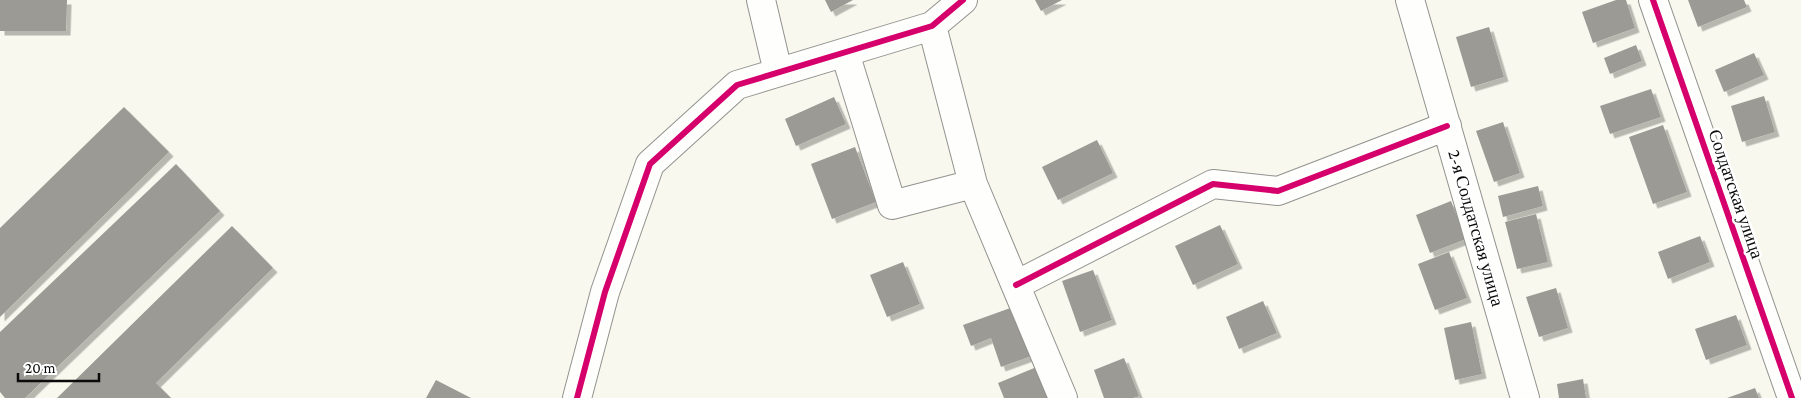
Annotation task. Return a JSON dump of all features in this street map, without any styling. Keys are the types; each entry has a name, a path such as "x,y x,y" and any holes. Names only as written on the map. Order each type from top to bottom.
{"street":[{"path":"761,0 778,72"},
{"path":"577,398 605,292 650,164 737,85 932,26 963,0"},
{"name":"2-я Солдатская улица","path":"1410,0 1525,398"},
{"name":"Солдатская улица","path":"1652,0 1792,398"},
{"path":"932,26 973,184 1063,398"},
{"path":"845,53 892,205 973,184"},
{"path":"1016,285 1213,184 1278,191 1447,126"}],"building":[{"path":"0,0 67,0 66,31 0,31"},
{"path":"825,0 853,0 831,12"},
{"path":"1035,0 1062,0 1041,11"},
{"path":"1616,0 1626,0 1635,28 1593,43 1582,12"},
{"path":"1688,0 1744,0 1747,7 1698,27"},
{"path":"1489,27 1504,77 1471,87 1456,37"},
{"path":"1636,45 1642,61 1610,74 1604,58"},
{"path":"1754,53 1764,75 1724,92 1715,70"},
{"path":"1651,89 1661,117 1610,134 1600,106"},
{"path":"1764,96 1775,132 1742,142 1731,106"},
{"path":"834,97 846,124 796,146 785,119"},
{"path":"124,107 169,152 0,317 0,228"},
{"path":"1503,122 1520,173 1494,182 1476,131"},
{"path":"1663,125 1687,192 1653,204 1629,137"},
{"path":"1097,140 1113,173 1058,200 1042,167"},
{"path":"855,147 876,202 832,219 811,164"},
{"path":"176,164 220,211 25,398 5,398 0,392 0,332"},
{"path":"1538,186 1543,206 1503,217 1498,196"},
{"path":"1451,201 1466,239 1430,253 1416,215"},
{"path":"1536,214 1548,262 1517,269 1505,222"},
{"path":"1220,225 1238,264 1193,285 1175,246"},
{"path":"232,226 273,268 156,383 171,398 57,398"},
{"path":"1700,236 1710,262 1668,279 1658,252"},
{"path":"1449,252 1467,298 1435,310 1418,264"},
{"path":"903,262 920,304 887,317 870,275"},
{"path":"1093,270 1112,320 1080,332 1062,281"},
{"path":"1556,288 1568,328 1539,337 1526,297"},
{"path":"1263,301 1277,333 1239,349 1226,317"},
{"path":"1019,305 1037,354 1001,367 991,338 971,346 963,325"},
{"path":"1736,315 1747,345 1706,360 1695,329"},
{"path":"1471,322 1482,374 1455,380 1444,328"},
{"path":"1124,358 1139,396 1133,398 1104,398 1094,370"},
{"path":"1039,366 1052,398 1004,398 998,383"},
{"path":"1583,379 1586,398 1559,398 1557,384"},
{"path":"436,380 471,398 426,398"},
{"path":"1755,388 1759,398 1727,398"}],"cycle path":[{"path":"577,398 605,292 650,164 737,85 932,26 963,0"},
{"path":"1653,0 1792,398"},
{"path":"1016,285 1213,184 1278,191 1447,126"}]}
